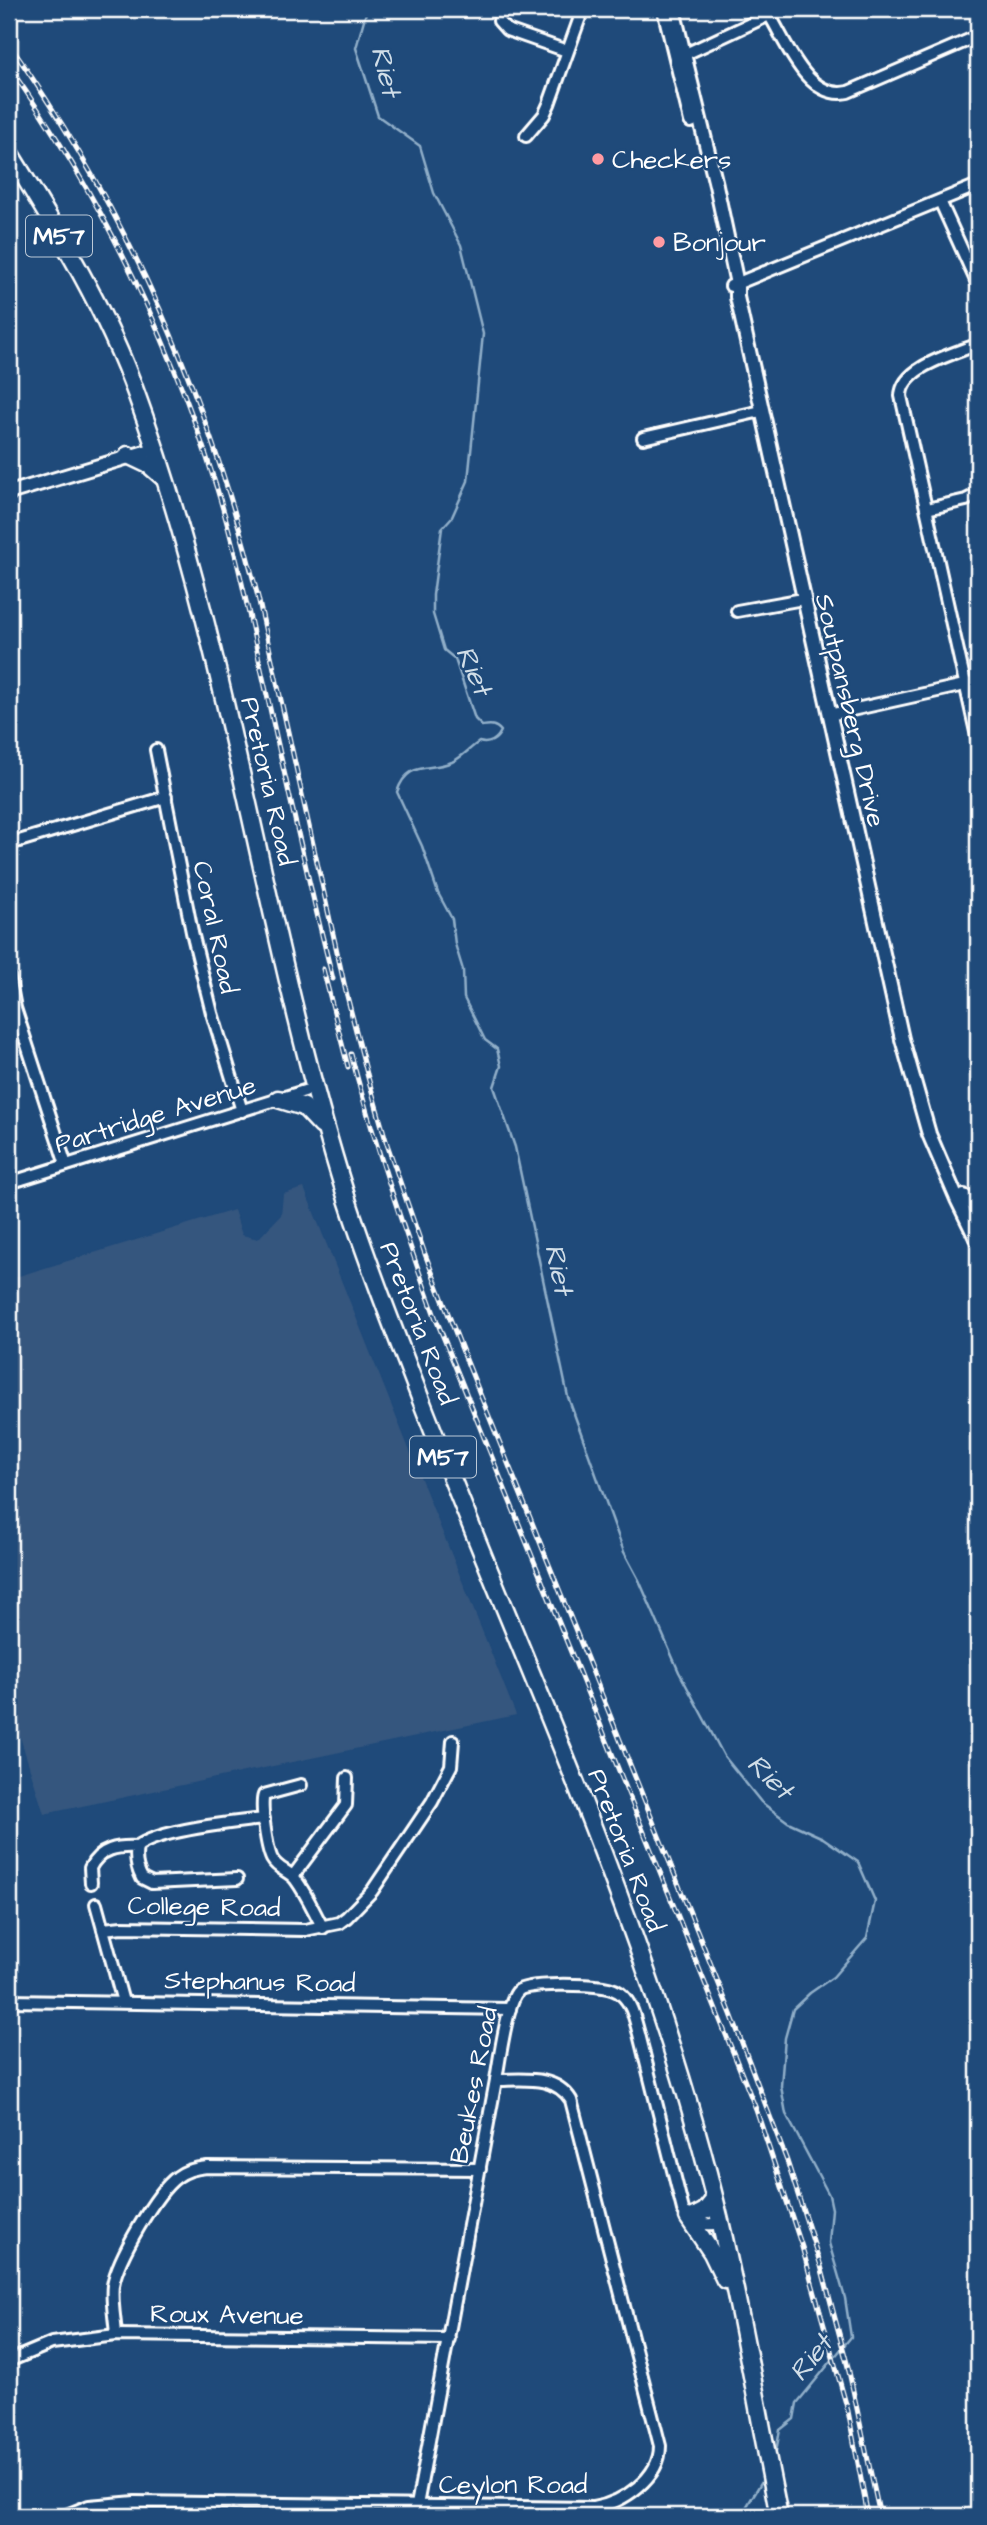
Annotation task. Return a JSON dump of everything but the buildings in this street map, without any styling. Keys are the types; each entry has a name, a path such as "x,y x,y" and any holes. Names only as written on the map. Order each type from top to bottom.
{"main road":[{"name":"Pretoria Road","path":"9,152 69,253 106,323 136,391 166,480 211,639 314,1088 327,1134 374,1276 420,1399 636,1941 680,2075 720,2223 779,2516"},
{"path":"146,422 140,439 126,456 149,465 166,480"},
{"path":"278,1099 304,1107 327,1134"},
{"path":"714,2200 705,2211 689,2218 712,2253 735,2297"}],"street":[{"path":"501,9 499,21 507,30 567,51"},
{"path":"526,136 544,115 583,9"},
{"name":"Soutpansberg Drive","path":"664,9 680,56"},
{"name":"Soutpansberg Drive","path":"673,9 680,56 735,289 902,1039 919,1103 957,1199 977,1233"},
{"path":"680,56 782,9"},
{"path":"770,16 812,83 832,93 848,92 978,36"},
{"path":"735,289 978,186"},
{"path":"940,201 978,285"},
{"path":"978,344 912,373 901,390 901,404 978,741"},
{"path":"643,439 761,411"},
{"path":"10,489 155,449"},
{"path":"927,509 966,500 978,494"},
{"path":"737,611 803,599"},
{"path":"829,715 978,682"},
{"name":"Coral Road","path":"156,750 195,945 212,1013 242,1111"},
{"path":"9,844 166,797"},
{"path":"9,976 12,1009 66,1165"},
{"name":"Partridge Avenue","path":"9,1183 314,1088"},
{"name":"Soutpansberg Drive","path":"930,1130 964,1196 977,1233"},
{"path":"964,1196 978,1209"},
{"path":"301,1785 264,1795 264,1819 271,1856 279,1868 293,1876 323,1928 339,1923 347,1917 381,1879 446,1778 453,1758 453,1741"},
{"path":"293,1876 346,1805 347,1778"},
{"path":"91,1883 90,1868 100,1855 116,1846 137,1847 147,1841 194,1829 264,1819"},
{"path":"137,1847 139,1872 142,1878 152,1883 237,1878"},
{"name":"College Road","path":"96,1904 123,2003"},
{"name":"College Road","path":"103,1929 323,1928"},
{"name":"Beukes Road","path":"416,2511 496,2080 510,2009 518,1991 529,1987 604,1987 624,1997 632,2011 639,2035 678,2195 689,2218"},
{"name":"Stephanus Road","path":"9,2001 510,2009"},
{"name":"Ceylon Road","path":"64,2516 89,2506 135,2502 416,2511 601,2507 643,2483 657,2465 660,2456 654,2422 571,2100 560,2086 551,2083 496,2080"},
{"path":"116,2335 113,2293 117,2270 157,2198 167,2185 183,2173 208,2167 480,2169"},
{"path":"689,2218 702,2224 720,2223"},
{"name":"Roux Avenue","path":"9,2361 52,2343 116,2335 449,2339"}],"shaded area":[{"path":"304,1188 516,1715 44,1814 9,1701 9,1279 234,1210 242,1235 258,1239 281,1215 283,1194"}],"waterway":[{"name":"Riet","path":"367,9 356,48 378,116 420,146 434,193 461,245 483,334 468,481 452,517 442,528 433,614 444,650 455,659 475,719 482,726 494,726 501,731 492,741 479,742 452,762 413,771 407,775 397,792 422,846 438,893 452,919 455,944 463,970 464,998 485,1040 497,1049 501,1066 494,1087 515,1147 568,1397 624,1552 679,1672 724,1756 761,1802 788,1822 823,1838 858,1862 875,1901 867,1938 833,1977 793,2009 785,2038 781,2086 786,2114 829,2195 832,2209 829,2243 845,2298 851,2337 797,2403 794,2419 780,2430 774,2462"},
{"name":"Riet","path":"741,2516 765,2476"}],"railway":[{"path":"9,44 92,174 128,241 189,378 215,449 258,597 346,992 387,1144 463,1352 731,2014 787,2161 821,2266 848,2367 880,2516"},
{"path":"9,67 73,166 130,269 155,323 198,433 225,514 238,565 333,979"},
{"path":"323,969 348,1067"},
{"path":"351,1054 390,1187 436,1319 756,2109 802,2247 848,2411 868,2516"}],"place":[{"name":"Checkers","path":"598,159"},
{"name":"Bonjour","path":"659,242"}]}
